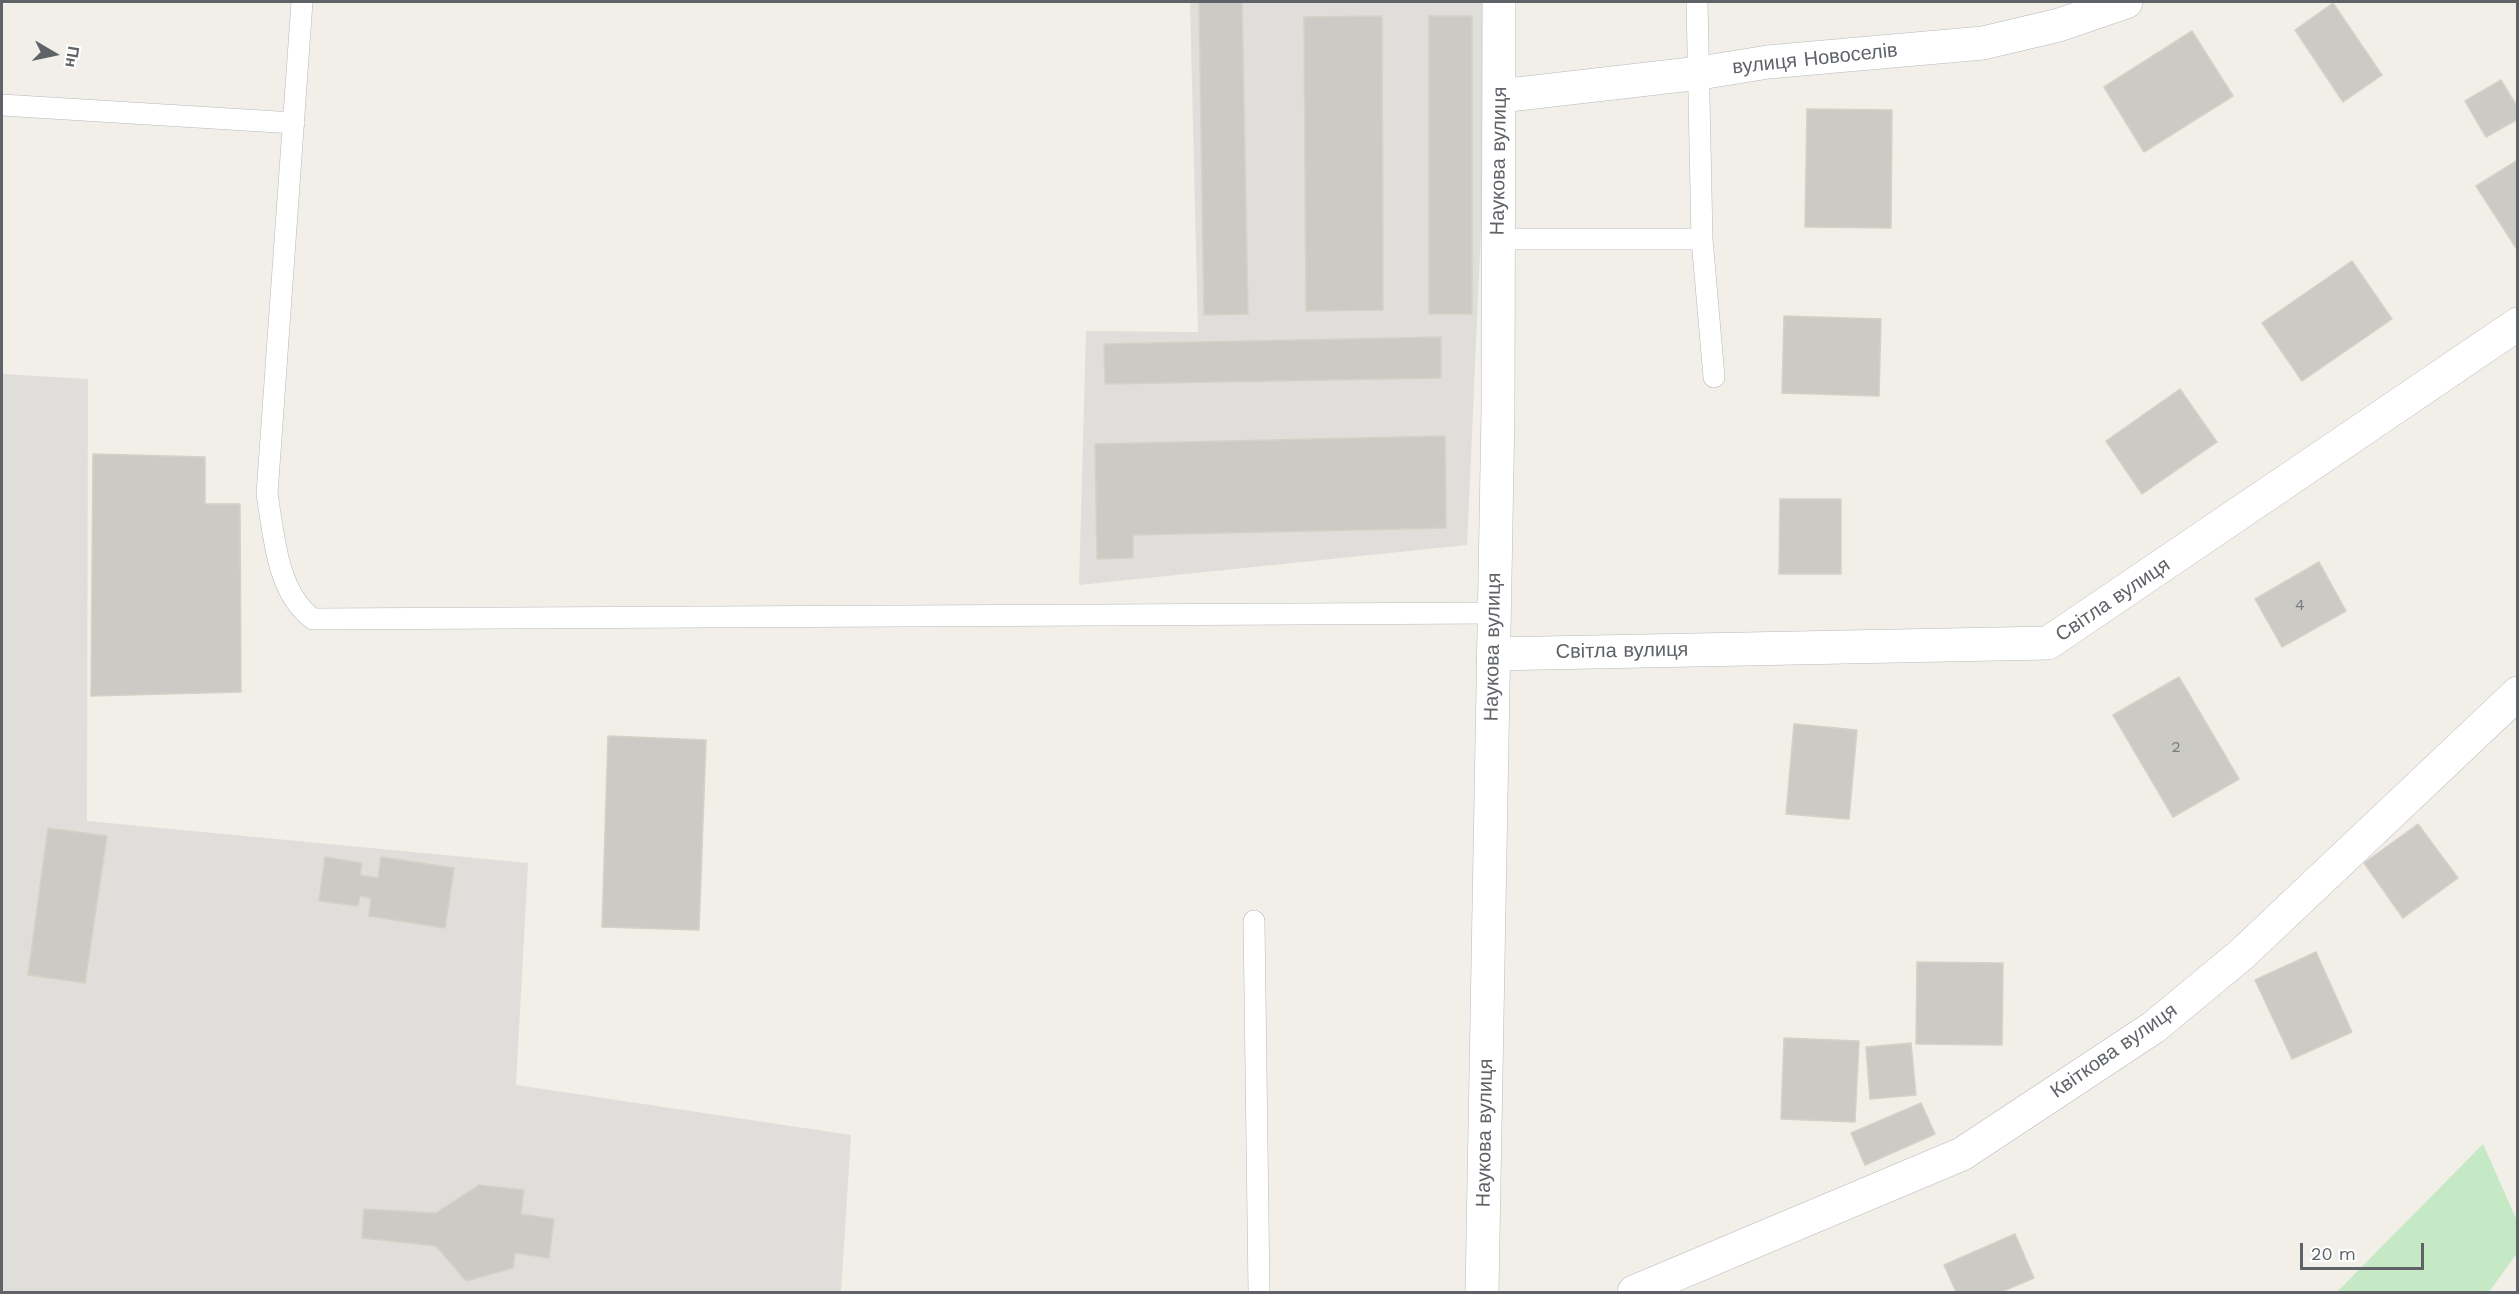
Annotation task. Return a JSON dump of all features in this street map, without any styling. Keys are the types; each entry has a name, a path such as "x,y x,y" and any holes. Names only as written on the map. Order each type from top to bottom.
{"street":[{"name":"Наукова вулиця","path":"1482,1293 1499,379 1499,2"},
{"name":"вулиця Новоселів","path":"1500,96 1700,73 1768,62 1983,43 2059,25 2126,2"},
{"name":"Світла вулиця","path":"1493,654 2048,643 2517,324"},
{"name":"Квіткова вулиця","path":"1634,1293 1962,1154 2154,1027 2242,954 2517,693"}],"lane":[{"path":"302,2 267,494 274,536 288,590 301,610 313,619 1494,613"},
{"path":"1697,2 1702,239 1714,377"},
{"path":"2,105 294,123"},
{"path":"1498,239 1702,239"},
{"path":"1254,921 1259,1293"}],"shaded area":[{"path":"1190,2 1483,2 1484,163 1467,545 1079,585 1086,331 1198,332"},
{"path":"2,374 88,379 87,821 528,863 516,1085 851,1135 841,1292 2,1292"}],"green space":[{"path":"2483,1144 2518,1223 2517,1253 2489,1292 2337,1292"}],"building":[{"path":"1199,2 1242,2 1248,314 1204,315"},
{"path":"2333,3 2382,75 2343,102 2295,30"},
{"path":"1382,16 1383,310 1306,311 1304,17"},
{"path":"1429,16 1472,16 1472,314 1429,314"},
{"path":"2192,31 2233,96 2144,152 2104,87"},
{"path":"2501,80 2518,108 2518,119 2486,137 2465,101"},
{"path":"1807,109 1892,110 1891,228 1805,227"},
{"path":"2518,160 2518,251 2476,186"},
{"path":"2352,261 2392,319 2302,381 2262,323"},
{"path":"1784,316 1881,319 1879,396 1782,393"},
{"path":"1441,337 1441,378 1105,384 1104,344"},
{"path":"2180,389 2217,442 2142,494 2106,441"},
{"path":"1445,436 1446,528 1133,535 1133,558 1097,559 1095,444"},
{"path":"93,454 205,457 205,504 240,504 241,692 91,696"},
{"path":"1780,499 1841,499 1841,574 1779,574"},
{"path":"2319,562 2346,611 2282,647 2255,599"},
{"path":"2179,677 2239,779 2173,817 2113,715"},
{"path":"1794,724 1857,730 1849,819 1786,814"},
{"path":"608,736 706,740 699,930 602,927"},
{"path":"2418,824 2458,878 2403,918 2364,863"},
{"path":"48,828 107,836 85,983 28,975"},
{"path":"325,857 362,863 360,875 378,878 381,857 454,868 445,928 369,916 371,898 360,896 358,906 319,901"},
{"path":"2316,952 2352,1032 2292,1059 2255,980"},
{"path":"1917,962 2003,963 2002,1045 1916,1044"},
{"path":"1784,1038 1859,1041 1855,1122 1781,1119"},
{"path":"1911,1043 1916,1095 1870,1099 1866,1047"},
{"path":"1921,1103 1935,1134 1865,1165 1851,1133"},
{"path":"479,1185 524,1190 521,1214 554,1219 549,1258 515,1253 513,1268 466,1281 436,1246 362,1238 364,1209 436,1213"},
{"path":"2015,1234 2034,1278 2001,1292 1956,1292 1944,1265"}]}
